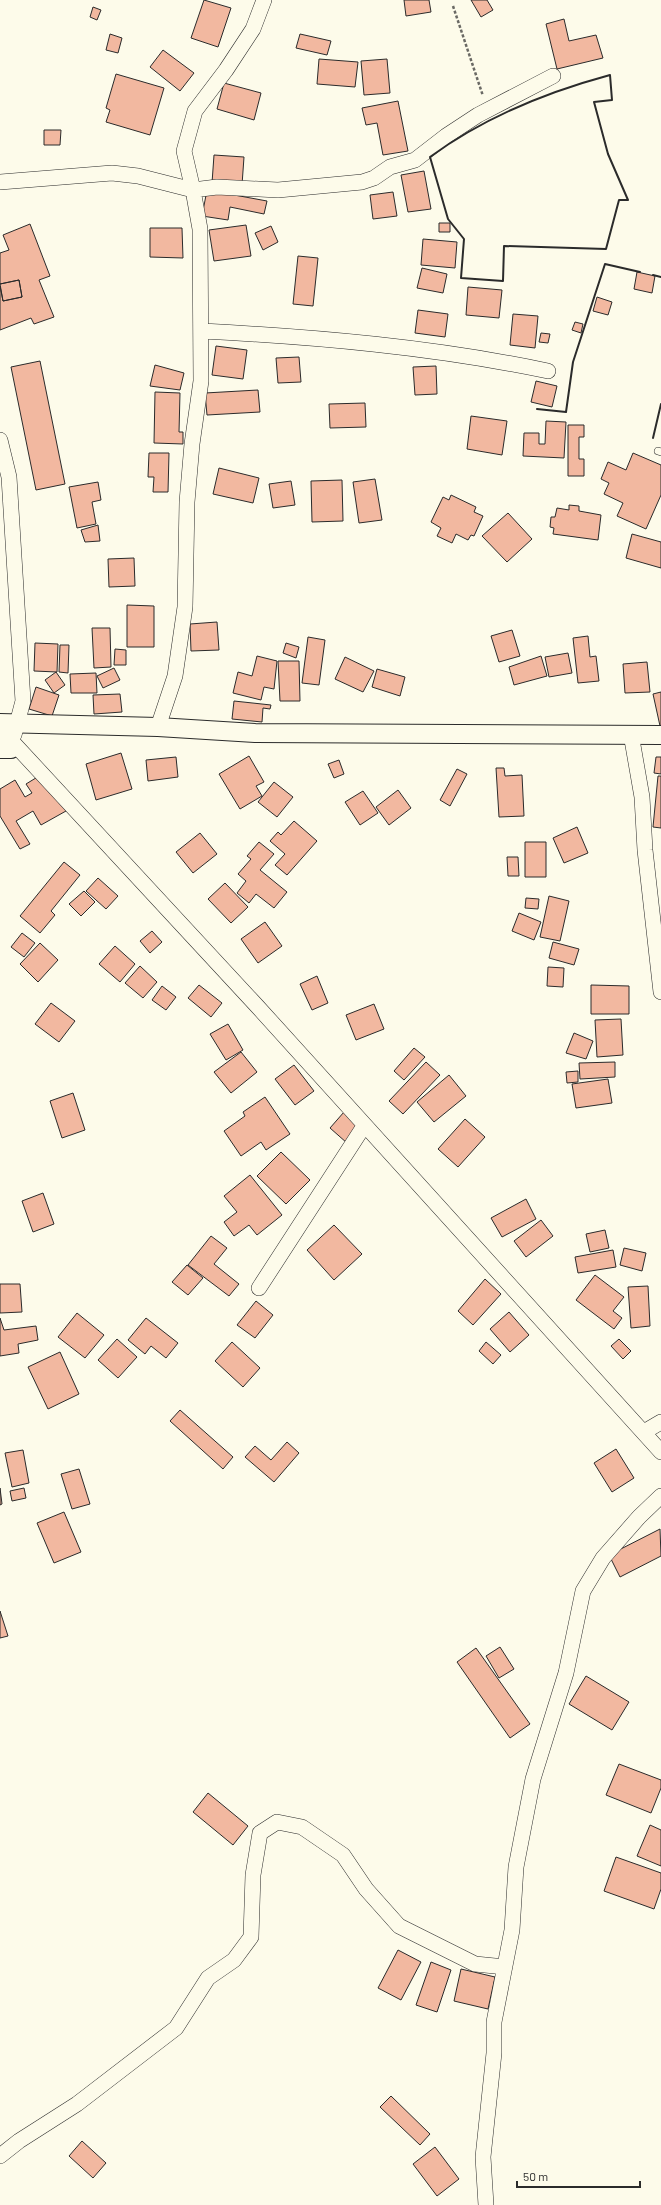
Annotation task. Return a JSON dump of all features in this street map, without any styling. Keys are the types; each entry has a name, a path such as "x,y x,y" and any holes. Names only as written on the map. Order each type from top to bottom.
{"street":[{"path":"158,727 175,676 184,607 187,502 192,444 201,381 202,331 200,229 184,151 195,111 226,70 253,29 264,0"},
{"path":"0,182 112,173 138,176 193,190 217,187 278,190 362,182 374,178 390,167 415,160 446,136 487,110 553,76"},
{"path":"202,331 287,335 385,346 489,359 548,371"},
{"path":"0,440 9,476 23,701 5,749"},
{"path":"0,723 158,727 255,733 661,735"},
{"path":"0,730 5,749"},
{"path":"0,730 252,1001 592,1378 644,1432 661,1452"},
{"path":"631,734 642,798 645,850 661,992"},
{"path":"259,1288 364,1126"},
{"path":"644,1432 661,1422"},
{"path":"486,2205 482,2157 494,2054 494,2022 512,1930 516,1867 533,1779 566,1673 584,1592 603,1558 639,1517 661,1496"},
{"path":"0,2156 19,2141 77,2104 176,2028 208,1978 234,1960 251,1937 253,1875 260,1833 277,1822 302,1827 343,1855 366,1889 399,1926 475,1964 505,1967"}],"path":[{"path":"453,6 487,110"}],"building":[{"path":"204,0 231,8 218,47 191,38"},
{"path":"404,0 429,0 431,12 406,16"},
{"path":"471,0 487,0 493,10 481,17"},
{"path":"93,7 101,10 97,20 90,17"},
{"path":"564,19 569,41 596,35 603,58 557,69 546,24"},
{"path":"110,34 122,38 118,53 106,50"},
{"path":"300,34 331,41 327,55 296,48"},
{"path":"163,50 194,73 180,91 150,67"},
{"path":"319,59 358,62 355,87 317,84"},
{"path":"387,59 390,93 364,95 361,61"},
{"path":"116,74 164,88 150,135 106,122 110,110 106,108"},
{"path":"224,83 261,93 254,120 217,109"},
{"path":"398,101 408,151 383,155 377,123 366,125 362,108"},
{"path":"44,130 61,130 60,145 44,145"},
{"path":"214,155 244,157 242,185 212,183"},
{"path":"424,171 431,209 408,212 401,175"},
{"path":"207,190 267,201 264,214 230,207 228,220 202,216"},
{"path":"393,192 397,216 373,219 370,195"},
{"path":"439,223 450,223 450,232 439,232"},
{"path":"30,224 50,276 39,280 54,317 34,324 31,318 0,330 0,286 3,301 22,297 19,280 0,284 0,253 9,250 3,235"},
{"path":"246,225 251,256 214,261 209,230"},
{"path":"271,226 278,242 263,250 255,233"},
{"path":"150,228 182,228 183,258 150,257"},
{"path":"423,239 457,242 455,268 421,265"},
{"path":"298,256 318,258 313,306 293,304"},
{"path":"422,268 447,274 443,293 417,288"},
{"path":"637,272 655,276 652,293 634,289"},
{"path":"19,280 22,297 3,301 0,284"},
{"path":"468,287 502,290 499,318 466,315"},
{"path":"597,297 612,302 608,315 593,311"},
{"path":"418,310 448,314 445,337 415,333"},
{"path":"513,314 538,316 535,348 510,345"},
{"path":"575,322 583,324 581,333 572,330"},
{"path":"541,333 550,334 548,343 539,342"},
{"path":"216,346 247,350 243,379 212,375"},
{"path":"299,357 301,382 278,383 276,358"},
{"path":"40,361 65,484 36,490 11,367"},
{"path":"155,365 184,373 180,390 150,386"},
{"path":"436,366 437,394 415,395 413,367"},
{"path":"536,381 557,386 552,407 531,402"},
{"path":"258,390 260,412 207,415 205,393"},
{"path":"155,392 180,393 179,432 183,432 183,444 154,443"},
{"path":"365,403 366,427 330,428 329,404"},
{"path":"471,416 507,421 502,455 467,449"},
{"path":"546,421 566,422 564,458 523,456 524,433 539,433 539,444 545,444"},
{"path":"568,425 584,425 584,437 579,437 579,459 584,459 584,476 568,476"},
{"path":"149,453 169,453 168,492 153,492 154,477 148,477"},
{"path":"633,453 661,465 661,495 646,529 617,516 623,503 604,494 609,483 601,479 608,462 626,470"},
{"path":"219,468 259,478 253,503 213,494"},
{"path":"375,479 382,520 359,523 353,482"},
{"path":"342,480 343,521 312,522 311,481"},
{"path":"291,481 295,505 273,508 269,484"},
{"path":"98,482 101,500 92,502 96,524 77,528 69,487"},
{"path":"451,495 476,507 474,512 483,516 474,536 471,535 468,540 456,534 452,543 437,536 441,528 431,522 443,497 449,500"},
{"path":"569,505 579,506 579,511 601,515 598,540 553,534 554,528 550,527 551,517 555,517 557,508 569,510"},
{"path":"508,513 532,539 507,562 482,536"},
{"path":"98,525 100,541 85,542 81,530"},
{"path":"632,534 661,542 661,568 626,558"},
{"path":"134,558 135,586 109,587 108,559"},
{"path":"127,605 154,606 154,647 127,647"},
{"path":"217,622 219,650 191,651 190,624"},
{"path":"92,628 110,628 111,667 94,668"},
{"path":"512,630 520,656 499,662 491,636"},
{"path":"588,636 590,657 596,656 599,681 578,683 573,638"},
{"path":"308,637 325,640 319,685 302,683"},
{"path":"35,643 58,644 57,672 34,671"},
{"path":"286,643 299,647 296,658 283,653"},
{"path":"60,645 69,645 68,673 59,672"},
{"path":"115,649 126,650 126,665 114,665"},
{"path":"568,653 572,673 549,677 545,657"},
{"path":"257,656 277,661 274,689 264,687 261,700 233,693 238,672 252,676"},
{"path":"541,656 547,676 514,685 509,667"},
{"path":"345,657 374,671 363,692 335,679"},
{"path":"278,661 299,661 300,701 280,701"},
{"path":"647,662 650,692 625,693 623,664"},
{"path":"114,668 120,680 103,688 97,676"},
{"path":"377,669 405,677 400,696 372,687"},
{"path":"56,672 65,685 54,693 45,680"},
{"path":"96,673 97,693 71,693 70,674"},
{"path":"36,687 59,695 52,716 29,709"},
{"path":"661,692 661,726 660,726 653,694"},
{"path":"120,694 122,712 94,714 93,695"},
{"path":"234,701 271,705 270,709 263,708 262,722 232,719"},
{"path":"121,753 132,789 96,800 86,764"},
{"path":"249,756 264,782 256,786 262,796 240,809 219,774"},
{"path":"176,757 178,777 148,781 146,760"},
{"path":"656,757 661,757 661,774 654,773"},
{"path":"339,760 344,774 334,778 328,764"},
{"path":"496,768 504,768 505,776 522,775 524,816 499,817"},
{"path":"457,769 467,774 450,806 440,800"},
{"path":"44,773 66,811 41,825 33,811 16,821 30,844 20,849 0,816 0,789 15,780 25,797 32,793 26,784"},
{"path":"658,776 661,776 661,828 653,827"},
{"path":"274,782 293,797 277,817 258,802"},
{"path":"398,790 411,808 389,825 376,807"},
{"path":"363,791 378,813 360,825 345,802"},
{"path":"294,821 317,841 287,875 275,865 285,854 270,841 278,832 281,835"},
{"path":"577,827 588,853 564,863 553,838"},
{"path":"200,833 217,854 193,873 176,852"},
{"path":"259,842 274,854 260,870 287,892 274,908 256,894 249,903 237,893 246,881 238,874 251,859 247,856"},
{"path":"525,842 546,842 546,877 525,877"},
{"path":"507,857 518,857 519,876 508,876"},
{"path":"64,862 80,875 51,911 55,915 40,933 20,916"},
{"path":"98,878 118,896 106,909 86,891"},
{"path":"225,883 248,907 231,923 208,899"},
{"path":"84,891 95,902 81,916 69,904"},
{"path":"549,896 569,901 560,941 540,937"},
{"path":"526,898 539,899 538,909 525,908"},
{"path":"519,913 541,922 534,940 512,931"},
{"path":"265,922 282,946 258,963 241,939"},
{"path":"152,931 162,942 150,953 140,941"},
{"path":"22,933 35,943 24,957 11,947"},
{"path":"553,942 579,949 574,965 549,958"},
{"path":"40,943 58,960 38,982 20,964"},
{"path":"115,946 135,964 120,982 99,964"},
{"path":"140,966 157,982 143,998 125,983"},
{"path":"548,967 564,968 563,987 547,986"},
{"path":"317,976 328,1003 312,1010 300,984"},
{"path":"199,985 222,1003 211,1017 188,998"},
{"path":"591,985 629,986 629,1014 591,1014"},
{"path":"162,986 176,997 166,1010 152,1000"},
{"path":"51,1003 75,1021 59,1042 35,1024"},
{"path":"374,1004 384,1029 356,1040 346,1015"},
{"path":"621,1019 623,1055 597,1057 595,1020"},
{"path":"228,1024 243,1050 226,1060 210,1034"},
{"path":"574,1033 593,1041 586,1059 566,1053"},
{"path":"414,1048 425,1057 404,1080 394,1071"},
{"path":"241,1052 257,1072 231,1093 214,1072"},
{"path":"426,1062 440,1075 403,1114 389,1101"},
{"path":"615,1062 615,1077 580,1079 579,1063"},
{"path":"294,1065 314,1091 295,1105 275,1079"},
{"path":"578,1071 578,1082 567,1083 566,1072"},
{"path":"449,1075 466,1096 434,1122 417,1102"},
{"path":"608,1079 612,1103 576,1108 572,1084"},
{"path":"73,1093 85,1130 62,1138 50,1101"},
{"path":"265,1097 290,1134 266,1150 261,1142 241,1156 224,1131 245,1116 243,1112"},
{"path":"344,1112 361,1127 347,1143 330,1128"},
{"path":"465,1119 485,1137 458,1167 438,1149"},
{"path":"281,1152 310,1180 286,1204 257,1176"},
{"path":"250,1175 282,1215 257,1235 249,1225 234,1236 224,1222 237,1212 224,1196"},
{"path":"43,1193 54,1224 33,1232 22,1201"},
{"path":"526,1199 536,1219 502,1237 491,1218"},
{"path":"541,1220 553,1236 526,1257 514,1241"},
{"path":"334,1225 362,1254 334,1280 307,1250"},
{"path":"605,1230 609,1248 590,1252 586,1234"},
{"path":"211,1236 227,1248 214,1264 239,1284 229,1296 188,1265"},
{"path":"624,1248 646,1253 642,1271 620,1265"},
{"path":"613,1250 616,1267 578,1273 575,1257"},
{"path":"187,1265 203,1278 188,1295 172,1282"},
{"path":"595,1275 624,1297 613,1311 622,1318 614,1329 576,1300"},
{"path":"485,1279 501,1294 473,1325 458,1311"},
{"path":"0,1284 20,1284 22,1312 0,1313"},
{"path":"648,1286 650,1326 631,1328 628,1287"},
{"path":"256,1301 273,1315 255,1338 237,1325"},
{"path":"509,1312 529,1335 510,1352 490,1329"},
{"path":"77,1313 104,1335 85,1358 58,1337"},
{"path":"0,1318 4,1330 36,1326 38,1340 18,1344 19,1353 0,1356"},
{"path":"146,1318 178,1343 166,1358 151,1346 145,1354 128,1340"},
{"path":"117,1339 137,1357 118,1378 98,1360"},
{"path":"619,1339 631,1351 623,1359 611,1346"},
{"path":"232,1342 260,1368 243,1387 215,1361"},
{"path":"486,1342 501,1355 493,1364 479,1351"},
{"path":"60,1352 79,1394 48,1409 28,1367"},
{"path":"180,1410 233,1457 223,1469 170,1421"},
{"path":"287,1442 299,1453 274,1482 245,1457 255,1446 271,1460"},
{"path":"616,1449 634,1478 612,1492 594,1463"},
{"path":"23,1450 29,1483 12,1487 5,1453"},
{"path":"79,1469 90,1504 72,1509 61,1474"},
{"path":"0,1488 2,1504 0,1505"},
{"path":"24,1488 26,1498 12,1501 10,1491"},
{"path":"64,1512 81,1552 54,1563 37,1523"},
{"path":"660,1529 661,1556 620,1577 609,1555"},
{"path":"0,1611 8,1636 0,1638"},
{"path":"500,1647 514,1669 499,1678 486,1656"},
{"path":"476,1648 530,1724 510,1738 457,1662"},
{"path":"586,1676 629,1702 612,1730 569,1704"},
{"path":"619,1764 661,1780 661,1788 651,1813 606,1795"},
{"path":"208,1793 248,1826 233,1845 193,1812"},
{"path":"650,1825 661,1830 661,1866 637,1856"},
{"path":"616,1857 661,1873 661,1889 654,1909 604,1891"},
{"path":"398,1950 421,1962 401,2000 378,1988"},
{"path":"431,1962 451,1970 437,2012 416,2005"},
{"path":"461,1969 495,1977 488,2009 454,2001"},
{"path":"391,2096 430,2134 420,2145 380,2107"},
{"path":"82,2141 106,2163 93,2178 69,2156"},
{"path":"435,2147 459,2179 437,2196 413,2164"}],"wall":[{"path":"610,75 612,100 594,102 608,154 628,200 619,200 606,249 504,246 503,281 461,278 464,239 448,219 430,157 450,143 494,118 539,98 610,75"},
{"path":"537,409 566,412 573,362 605,264 640,272"},
{"path":"653,275 661,277"},
{"path":"653,438 661,404"}]}
